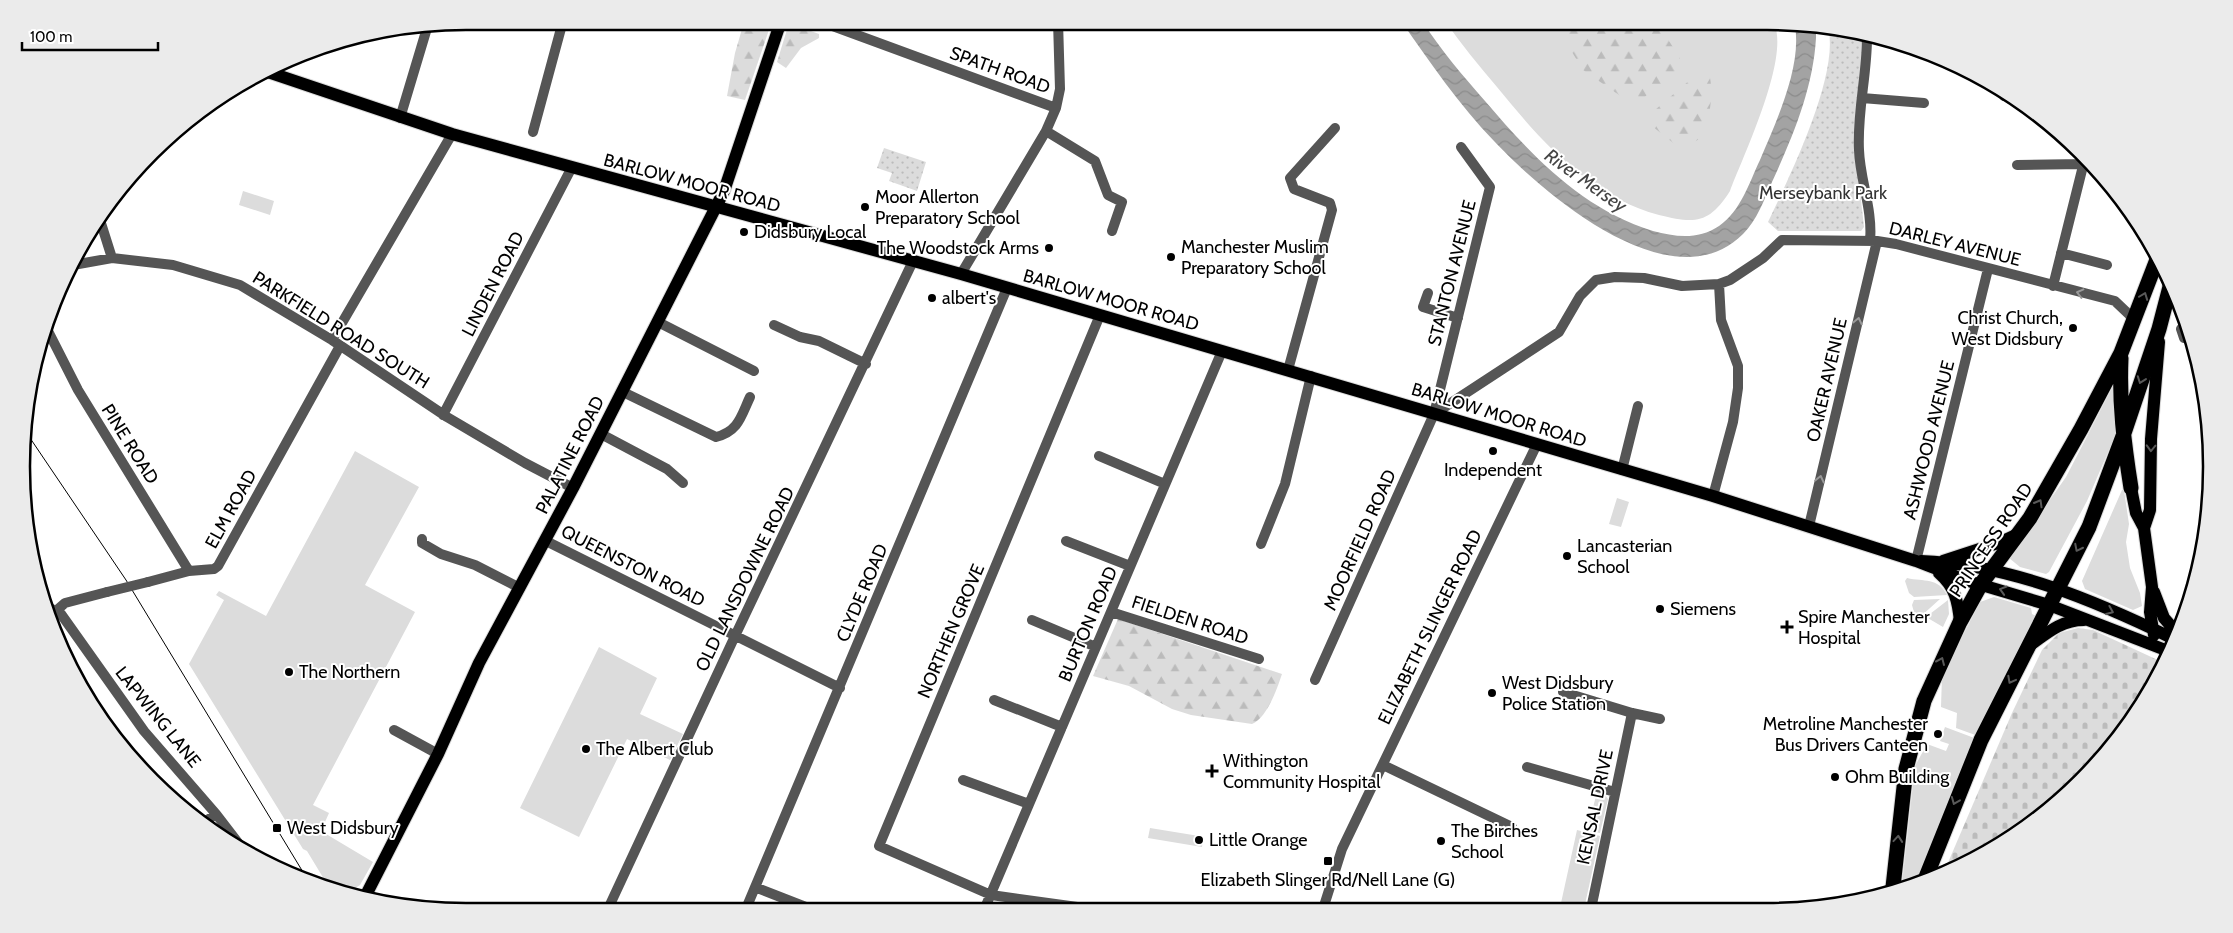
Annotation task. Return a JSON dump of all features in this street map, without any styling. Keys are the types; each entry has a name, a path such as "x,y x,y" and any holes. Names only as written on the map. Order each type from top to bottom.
{"highway":[{"name":"PRINCESS ROAD","path":"1893,884 1902,792 1924,701 1960,622 1981,584 2020,533 2065,459 2121,353 2155,266"},
{"path":"1928,872 1974,756 2057,588 2089,528 2124,436 2159,329 2168,295"},
{"path":"2121,353 2119,395 2131,488"}],"main road":[{"name":"PALATINE ROAD","path":"368,892 384,855 438,754 518,587 546,541 730,178 778,30"},
{"name":"BARLOW MOOR ROAD","path":"275,74 452,134 571,169 716,206 961,274 1311,376 1713,496 1916,561 1938,566 1990,571 2057,588 2169,637"},
{"path":"2144,528 2150,510 2151,439 2159,329"},
{"path":"2131,488 2136,513 2144,528 2152,588 2150,612 2153,629 2163,649"},
{"path":"1960,622 1958,599 1938,566 2020,533"},
{"name":"BARLOW MOOR ROAD","path":"1938,566 1981,584 2049,605 2163,649"},
{"path":"2152,588 2164,618 2172,628"},
{"path":"2028,647 2062,623 2083,620 2096,623"}],"street":[{"path":"533,132 561,30"},
{"name":"SPATH ROAD","path":"844,30 1056,108"},
{"path":"961,274 1046,131 1056,108 1060,88 1058,30"},
{"path":"400,118 426,32"},
{"name":"OAKER AVENUE","path":"1809,526 1874,241 1858,148 1867,66 1867,42"},
{"path":"1862,98 1924,104"},
{"path":"1288,370 1332,210 1330,202 1294,190 1290,178 1335,128"},
{"path":"1046,131 1096,161 1108,195 1122,202 1112,231"},
{"name":"ELM ROAD","path":"57,610 65,603 189,571 214,569 218,566 336,343 452,134"},
{"name":"STANTON AVENUE","path":"1434,414 1490,187 1461,147"},
{"path":"2017,165 2078,161"},
{"path":"2053,286 2083,166"},
{"name":"LINDEN ROAD","path":"443,415 571,169"},
{"path":"102,227 112,258"},
{"name":"DARLEY AVENUE","path":"1434,414 1559,332 1580,296 1596,280 1625,277 1644,278 1682,286 1719,284 1730,280 1763,258 1782,240 1874,241 2115,301 2135,320"},
{"path":"2061,253 2107,265"},
{"name":"PARKFIELD ROAD SOUTH","path":"80,264 112,258 173,265 240,284 336,343 443,415 525,463 573,488"},
{"name":"OLD LANSDOWNE ROAD","path":"611,903 913,261"},
{"name":"ASHWOOD AVENUE","path":"1916,561 1988,268"},
{"path":"1713,496 1733,422 1738,388 1738,366 1721,320 1719,284"},
{"name":"CLYDE ROAD","path":"748,903 1007,288"},
{"path":"1428,293 1424,307 1458,318"},
{"name":"NORTHEN GROVE","path":"991,895 879,846 1100,315"},
{"path":"658,322 754,371"},
{"path":"774,325 800,337 819,341 866,364"},
{"name":"PINE ROAD","path":"50,335 78,390 189,571"},
{"name":"BURTON ROAD","path":"987,903 1222,351"},
{"path":"1261,544 1285,484 1311,376"},
{"path":"623,392 716,437 728,434 737,424 750,397"},
{"path":"1622,470 1638,406"},
{"name":"MOORFIELD ROAD","path":"1315,680 1434,414"},
{"path":"601,434 667,469 683,483"},
{"name":"ELIZABETH SLINGER ROAD","path":"1325,903 1342,849 1537,444"},
{"path":"1099,456 1165,484"},
{"path":"422,539 422,543 441,554 475,564 518,587"},
{"name":"QUEENSTON ROAD","path":"546,541 840,688"},
{"path":"1066,541 1130,566"},
{"name":"LAPWING LANE","path":"54,608 57,610 144,731 231,834"},
{"name":"FIELDEN ROAD","path":"1111,612 1259,659"},
{"path":"1032,620 1096,647"},
{"path":"1563,692 1632,713 1660,719"},
{"path":"994,700 1062,726"},
{"name":"KENSAL DRIVE","path":"1591,903 1632,713"},
{"path":"394,730 438,754"},
{"path":"1383,765 1512,827"},
{"path":"1527,767 1615,792"},
{"path":"963,780 1029,804"},
{"path":"209,819 216,814"},
{"path":"755,887 796,903"},
{"path":"991,895 1038,903"}],"green space":[{"path":"742,30 769,30 745,100 727,96 735,53"},
{"path":"787,30 808,30 819,34 819,38 801,48 786,68 777,62"},
{"path":"1452,30 1766,30 1775,30 1777,39 1776,59 1771,82 1730,191 1715,210 1700,219 1692,220 1659,215 1634,206 1610,195 1589,180 1549,146 1470,55"},
{"path":"1559,30 1662,30 1680,58 1676,73 1642,99 1622,97 1583,70"},
{"name":"Merseybank Park","path":"1829,35 1863,41 1855,147 1864,227 1861,231 1778,231 1768,222 1799,155 1819,102 1830,52"},
{"path":"1708,72 1711,96 1709,117 1703,134 1694,142 1677,146 1652,126 1648,116 1698,73"},
{"path":"884,148 926,162 917,191 889,181 892,173 877,168"},
{"path":"243,191 274,201 270,215 239,205"},
{"path":"2112,388 2114,388 2118,429 2087,501 2049,572 2046,574 2020,567 2009,558 2066,477"},
{"name":"The Northern","path":"355,451 419,487 365,585 415,612 313,805 329,813 321,831 373,862 360,885 355,888 324,879 307,851 303,849 189,664 224,600 216,595 219,591 266,616"},
{"path":"2122,490 2124,490 2129,524 2126,542 2130,568 2140,593 2142,606 2133,610 2085,589 2082,581"},
{"path":"1617,498 1629,502 1621,527 1609,524"},
{"path":"1907,578 1935,583 1947,595 1914,597 1909,593 1905,581"},
{"path":"1994,597 2031,608 2032,614 2036,616 1978,736 1956,728 1957,713 1941,707 1942,676 1980,602"},
{"path":"1940,599 1920,617 1915,616 1912,605 1914,600"},
{"path":"1948,600 1949,614 1943,627 1926,617"},
{"path":"1118,619 1282,674 1267,709 1252,724 1191,715 1172,709 1129,686 1093,676"},
{"path":"2078,628 2093,630 2158,660 2145,685 2113,732 2075,775 2032,813 1985,845 1948,864 2012,713 2042,650 2059,633"},
{"name":"The Albert Club","path":"599,647 657,678 640,714 683,734 670,760 627,739 579,837 520,808"},
{"path":"1945,727 1977,739 1923,874 1902,881 1915,766 1927,744 1946,751 1949,744 1940,741"},
{"path":"1597,792 1604,794 1608,799 1600,833 1587,831"},
{"path":"1150,828 1199,836 1203,839 1202,847 1148,838"},
{"path":"1577,830 1600,836 1585,903 1561,903"}],"water":[{"path":"1407,30 1428,30 1468,82 1521,141 1540,161 1581,195 1627,221 1653,231 1678,236 1703,234 1727,220 1739,205 1748,187 1786,94 1795,59 1795,31 1816,33 1811,76 1801,112 1763,203 1743,234 1714,253 1681,257 1646,249 1610,234 1576,212 1516,163 1469,113"}],"tram line":[{"path":"31,439 126,580 303,871"}],"place":[{"name":"Moor Allerton Preparatory School","path":"865,207"},
{"name":"Didsbury Local","path":"744,232"},
{"name":"The Woodstock Arms","path":"1049,248"},
{"name":"Manchester Muslim Preparatory School","path":"1171,257"},
{"name":"albert's","path":"932,298"},
{"name":"Christ Church, West Didsbury","path":"2073,328"},
{"name":"Independent","path":"1493,451"},
{"name":"Lancasterian School","path":"1567,556"},
{"name":"Siemens","path":"1660,609"},
{"name":"Spire Manchester Hospital","path":"1787,627"},
{"name":"The Northern","path":"289,672"},
{"name":"West Didsbury Police Station","path":"1492,693"},
{"name":"Metroline Manchester Bus Drivers Canteen","path":"1938,734"},
{"name":"The Albert Club","path":"586,749"},
{"name":"Withington Community Hospital","path":"1212,771"},
{"name":"Ohm Building","path":"1835,777"},
{"name":"West Didsbury","path":"277,828"},
{"name":"Little Orange","path":"1199,840"},
{"name":"The Birches School","path":"1441,841"},
{"name":"Elizabeth Slinger Rd/Nell Lane (G)","path":"1328,861"}],"water label":[{"name":"River Mersey","path":"1586,180"}]}
